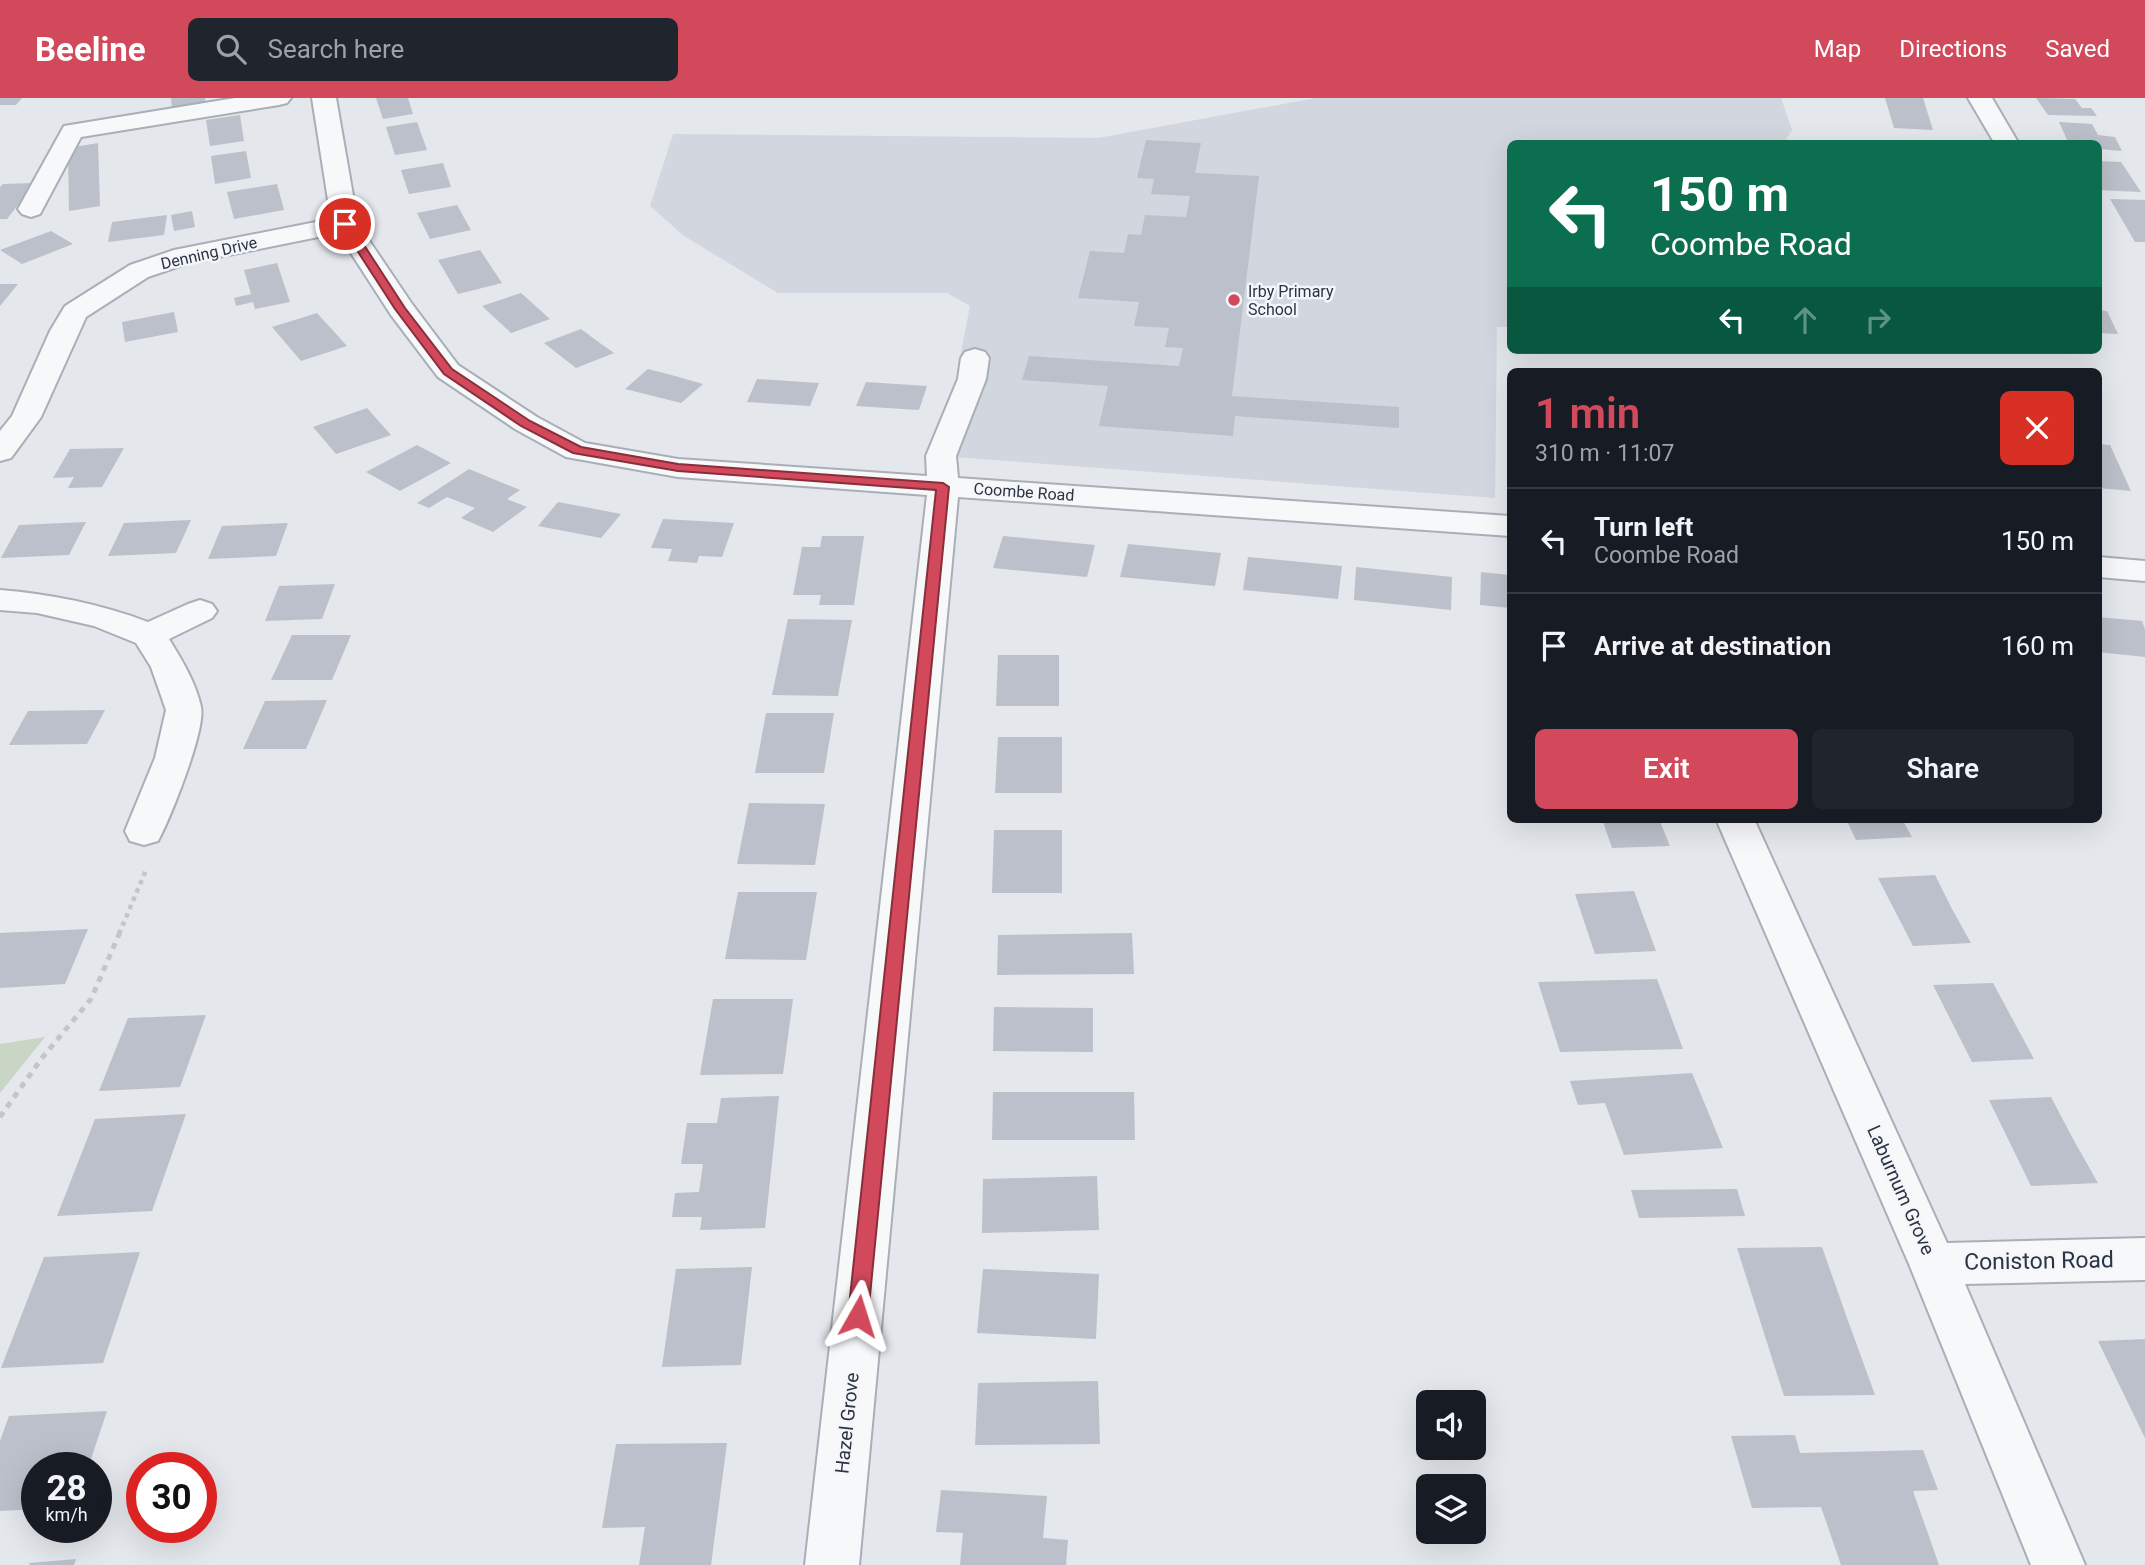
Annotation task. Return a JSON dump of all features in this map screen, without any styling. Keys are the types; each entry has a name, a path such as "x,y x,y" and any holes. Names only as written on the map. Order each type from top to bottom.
{"street":[{"path":"30,209 72,131 279,98"},
{"name":"Coombe Road","path":"324,98 345,224 401,309 448,372 526,423 577,450 678,468 1507,526"},
{"path":"1980,98 2005,140"},
{"name":"Denning Drive","path":"0,452 26,417 75,312 100,295 139,271 183,256 345,224"},
{"name":"Hazel Grove","path":"832,1565 943,487 941,456 972,379 975,358"},
{"path":"2102,567 2145,570"},
{"path":"0,600 37,603 103,617 149,635 169,667 184,710 173,758 145,831"},
{"path":"149,635 200,611"},
{"name":"Laburnum Grove","path":"1737,823 1933,1264 2058,1565"},
{"name":"Coniston Road","path":"1933,1264 2145,1259"}],"path":[{"path":"0,1117 42,1058 91,999 156,847 145,831"}],"shaded area":[{"name":"Irby Primary School","path":"1316,98 1781,98 1792,130 1786,140 1507,140 1507,327 1497,327 1495,498 941,456 970,306 947,293 778,293 684,236 650,206 673,134 1098,138"}],"green space":[{"path":"45,1037 0,1093 0,1044"}],"building":[{"path":"0,98 22,98 16,105 0,105"},
{"path":"171,98 205,98 206,104 172,109"},
{"path":"376,98 408,98 413,114 383,119"},
{"path":"1885,98 1923,98 1933,130 1894,128"},
{"path":"2036,98 2075,99 2082,108 2091,108 2097,116 2048,115"},
{"path":"240,115 244,141 210,146 206,120"},
{"path":"417,122 427,150 395,155 386,127"},
{"path":"2059,122 2092,124 2098,135 2115,137 2122,151 2102,149 2102,140 2067,140"},
{"path":"1146,140 1201,143 1195,173 1259,176 1232,396 1399,407 1399,428 1235,416 1233,436 1099,426 1108,386 1022,380 1029,356 1179,366 1183,348 1165,347 1169,328 1134,326 1139,302 1078,298 1090,251 1124,253 1128,234 1141,235 1145,215 1186,217 1190,196 1151,194 1154,179 1137,178"},
{"path":"98,143 100,206 69,211 68,148"},
{"path":"246,151 251,178 215,184 211,156"},
{"path":"2102,161 2121,162 2141,192 2102,190"},
{"path":"443,163 451,187 409,194 401,170"},
{"path":"35,183 7,219 0,219 0,187 3,184"},
{"path":"277,184 284,210 234,219 227,192"},
{"path":"2110,199 2145,200 2145,242 2135,242"},
{"path":"457,205 471,230 430,239 417,213"},
{"path":"192,211 195,227 174,231 171,215"},
{"path":"167,215 164,235 108,242 112,222"},
{"path":"51,231 73,244 22,264 0,250"},
{"path":"480,250 502,283 458,294 438,260"},
{"path":"277,263 290,302 255,309 253,302 236,306 234,298 251,294 244,270"},
{"path":"0,284 18,284 0,306"},
{"path":"521,293 550,319 511,333 482,306"},
{"path":"2102,310 2107,311 2118,334 2102,333"},
{"path":"174,312 178,332 125,342 122,322"},
{"path":"317,313 347,346 301,361 272,327"},
{"path":"581,329 614,353 576,368 544,343"},
{"path":"648,369 703,384 681,403 625,389"},
{"path":"757,379 819,383 810,406 747,402"},
{"path":"866,382 927,386 919,410 856,406"},
{"path":"367,408 391,435 336,454 313,427"},
{"path":"2102,444 2110,445 2131,491 2102,488"},
{"path":"417,445 451,463 400,491 366,472"},
{"path":"124,448 102,487 68,488 74,477 53,478 70,449"},
{"path":"469,469 520,490 507,499 527,507 493,532 461,518 475,508 447,497 429,508 417,503"},
{"path":"558,502 621,514 601,538 538,526"},
{"path":"663,519 734,523 722,557 699,556 697,563 668,561 672,549 651,548"},
{"path":"191,520 176,553 108,556 124,523"},
{"path":"86,522 69,555 1,558 19,525"},
{"path":"288,523 276,556 208,559 222,526"},
{"path":"822,536 864,536 854,605 819,605 821,595 793,595 802,547 820,547"},
{"path":"1003,536 1095,545 1087,577 993,568"},
{"path":"1128,544 1221,553 1215,586 1120,577"},
{"path":"1248,557 1342,566 1338,599 1243,590"},
{"path":"1356,567 1452,577 1451,610 1354,600"},
{"path":"1481,572 1507,575 1507,608 1480,605"},
{"path":"335,584 322,619 265,621 279,586"},
{"path":"2102,617 2142,621 2145,629 2145,657 2102,652"},
{"path":"788,619 852,620 838,696 772,695"},
{"path":"292,635 351,635 332,680 271,680"},
{"path":"998,655 1059,655 1059,706 996,706"},
{"path":"327,700 306,749 243,749 265,701"},
{"path":"105,710 87,744 9,745 28,711"},
{"path":"766,713 834,713 824,773 755,773"},
{"path":"998,737 1062,737 1062,793 995,793"},
{"path":"749,803 825,804 815,865 737,864"},
{"path":"1603,823 1661,823 1670,846 1612,848"},
{"path":"1848,823 1904,823 1912,837 1856,840"},
{"path":"994,830 1062,830 1062,893 992,893"},
{"path":"1935,875 1971,943 1913,946 1878,878"},
{"path":"1634,891 1656,951 1595,954 1575,894"},
{"path":"738,892 817,892 806,960 725,959"},
{"path":"88,929 65,984 0,988 0,933"},
{"path":"1132,933 1134,974 997,975 998,935"},
{"path":"1657,979 1683,1049 1560,1052 1538,982"},
{"path":"1993,983 2034,1059 1972,1062 1933,985"},
{"path":"713,999 793,999 783,1074 700,1075"},
{"path":"994,1007 1093,1008 1093,1052 993,1051"},
{"path":"206,1015 180,1087 99,1091 128,1018"},
{"path":"1692,1073 1723,1148 1624,1155 1605,1103 1578,1105 1570,1081"},
{"path":"993,1092 1134,1092 1135,1140 992,1140"},
{"path":"779,1096 765,1228 700,1230 702,1217 672,1217 675,1193 699,1192 703,1164 681,1164 687,1123 717,1123 721,1098"},
{"path":"2051,1097 2098,1183 2031,1186 1989,1100"},
{"path":"186,1114 152,1211 57,1216 95,1119"},
{"path":"1097,1176 1099,1230 982,1233 983,1179"},
{"path":"1737,1189 1745,1216 1639,1218 1631,1190"},
{"path":"1822,1247 1875,1395 1784,1396 1737,1248"},
{"path":"140,1252 103,1363 1,1368 44,1257"},
{"path":"752,1267 741,1365 662,1367 676,1269"},
{"path":"983,1269 1099,1274 1096,1339 977,1333"},
{"path":"2145,1339 2145,1438 2098,1341"},
{"path":"1098,1381 1100,1444 975,1445 978,1383"},
{"path":"107,1411 93,1452 21,1452 21,1510 0,1511 0,1441 9,1416"},
{"path":"1795,1435 1800,1453 1923,1450 1938,1490 1913,1491 1939,1565 1841,1565 1821,1507 1752,1508 1731,1436"},
{"path":"727,1443 711,1565 639,1565 645,1527 602,1528 616,1444"},
{"path":"941,1490 1047,1496 1043,1538 1068,1540 1066,1565 960,1565 963,1533 936,1532"},
{"path":"76,1559 74,1565 29,1563"}],"place":[{"name":"Irby Primary School","path":"1234,300"}],"route":[{"path":"345,224 401,309 448,372 526,423 577,450 678,468 943,487 858,1316"}]}
